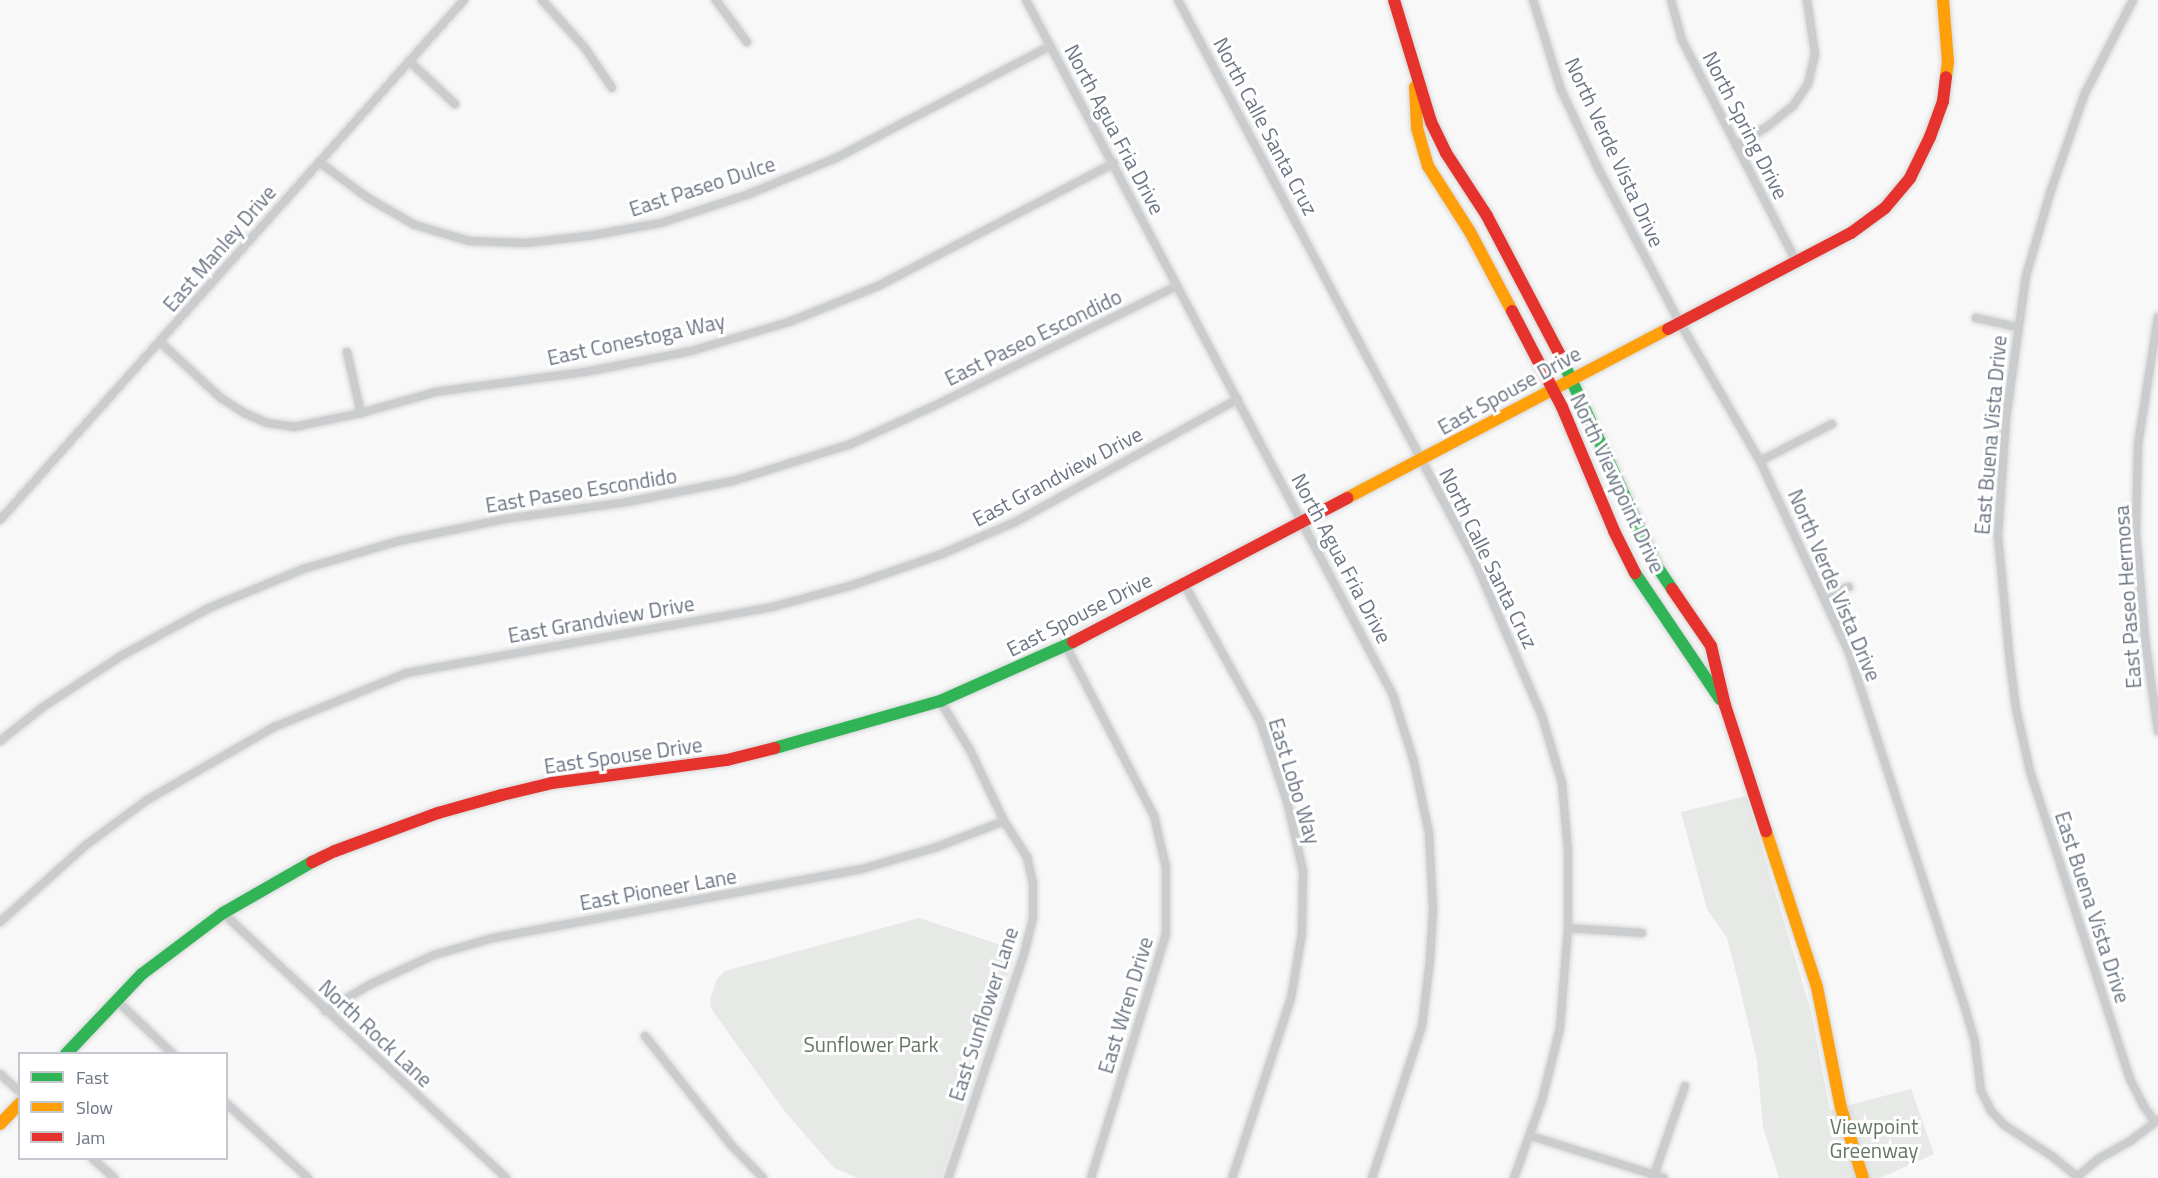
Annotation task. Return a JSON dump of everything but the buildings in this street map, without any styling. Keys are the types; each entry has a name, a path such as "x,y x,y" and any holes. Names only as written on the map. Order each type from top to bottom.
{"main road":[{"name":"North Viewpoint Drive","path":"1394,0 1431,122 1446,153 1487,216 1572,378 1656,565 1711,646 1725,705 1739,742 1786,897 1817,987 1841,1108 1863,1178"},
{"name":"East Spouse Drive","path":"67,1052 142,974 223,913 274,882 334,851 438,813 552,783 727,760 822,736 940,701 1066,645 1851,233 1885,208 1910,178 1930,138 1943,101 1948,62 1943,0"},
{"name":"North Viewpoint Drive","path":"1414,70 1417,128 1428,166 1470,232 1552,388 1636,574 1725,705"},
{"path":"0,1124 18,1105"}],"street":[{"name":"East Manley Drive","path":"0,520 464,0"},
{"path":"542,0 585,48 612,88"},
{"path":"716,0 747,42"},
{"name":"North Agua Fria Drive","path":"1026,0 1393,695 1414,762 1429,833 1433,910 1430,960 1422,1026 1372,1178"},
{"name":"North Calle Santa Cruz","path":"1178,0 1474,559 1542,716 1562,783 1568,850 1568,928 1560,1028 1531,1136 1514,1178"},
{"name":"North Verde Vista Drive","path":"1533,0 1561,90 1599,170 1680,322 1760,461 1849,653 1966,1011 1975,1042 1981,1091 1991,1111 2004,1125 2079,1177"},
{"name":"North Spring Drive","path":"1671,0 1682,40 1797,263"},
{"path":"1736,146 1768,126 1793,106 1808,84 1815,54 1807,0"},
{"name":"East Buena Vista Drive","path":"2133,0 2085,93 2051,190 2026,276 2017,327 2005,431 1998,536 2003,612 2016,708 2030,771 2130,1079 2143,1105 2157,1121"},
{"name":"East Paseo Dulce","path":"319,162 368,198 415,225 469,241 526,243 588,236 661,223 760,190 836,158 1050,46"},
{"path":"409,61 455,104"},
{"name":"East Conestoga Way","path":"160,342 221,398 244,413 267,423 294,427 362,412 435,392 585,372 691,351 789,321 878,286 1114,163"},
{"name":"East Paseo Escondido","path":"0,741 43,707 121,656 209,608 303,569 399,541 505,519 627,502 733,481 851,444 934,406 1177,286"},
{"name":"East Paseo Hermosa","path":"2158,317 2138,445 2136,532 2145,639 2158,731"},
{"path":"1976,318 2017,327"},
{"path":"347,352 362,412"},
{"name":"East Grandview Drive","path":"0,922 86,845 147,800 274,727 406,673 772,607 849,586 942,554 1017,521 1238,399"},
{"path":"1760,461 1832,424"},
{"name":"East Lobo Way","path":"1183,582 1260,721 1287,801 1303,871 1302,933 1291,998 1232,1178"},
{"path":"1824,595 1849,586"},
{"name":"East Wren Drive","path":"1066,645 1154,816 1166,867 1166,934 1090,1178"},
{"name":"East Sunflower Lane","path":"940,701 970,750 1004,821 1027,857 1033,883 1033,918 1024,954 948,1178"},
{"name":"East Pioneer Lane","path":"326,1011 371,984 434,955 483,940 862,869 937,847 1004,821"},
{"name":"North Rock Lane","path":"223,913 506,1178"},
{"path":"1568,928 1642,933"},
{"path":"116,1000 172,1052"},
{"path":"645,1036 731,1146 763,1178"},
{"path":"0,1074 18,1090"},
{"path":"1654,1175 1685,1086"},
{"path":"228,1104 308,1178"},
{"path":"2079,1177 2098,1159 2129,1142 2157,1121"},
{"path":"1531,1136 1664,1178"},
{"path":"95,1160 114,1178"}],"green space":[{"name":"Viewpoint Greenway","path":"1746,796 1811,1011 1830,1110 1911,1089 1934,1154 1880,1178 1779,1178 1763,1127 1757,1061 1727,938 1707,909 1681,812"},
{"name":"Sunflower Park","path":"919,918 1016,950 941,1178 857,1178 834,1168 786,1113 714,1013 710,1006 711,996 717,979 725,971"}],"traffic: fast":[{"path":"1560,355 1656,565 1672,589"},
{"path":"1635,573 1720,699"},
{"path":"775,748 940,701 1073,642"},
{"path":"68,1052 142,974 223,913 312,862"}],"traffic: slow":[{"path":"1943,0 1948,62 1946,77"},
{"path":"1415,87 1417,128 1428,166 1470,232 1512,311"},
{"path":"1347,498 1668,329"},
{"path":"1766,831 1817,987 1841,1108 1863,1178"},
{"path":"0,1124 18,1105"}],"traffic: jam":[{"path":"1394,0 1431,122 1446,153 1487,216 1560,355"},
{"path":"1668,329 1851,233 1885,208 1910,178 1930,137 1943,101 1946,77"},
{"path":"1512,311 1562,407 1614,531 1635,573"},
{"path":"1073,642 1347,498"},
{"path":"1672,589 1711,646 1725,705 1766,831"},
{"path":"312,862 335,851 438,813 502,795 552,783 727,760 775,748"}]}
